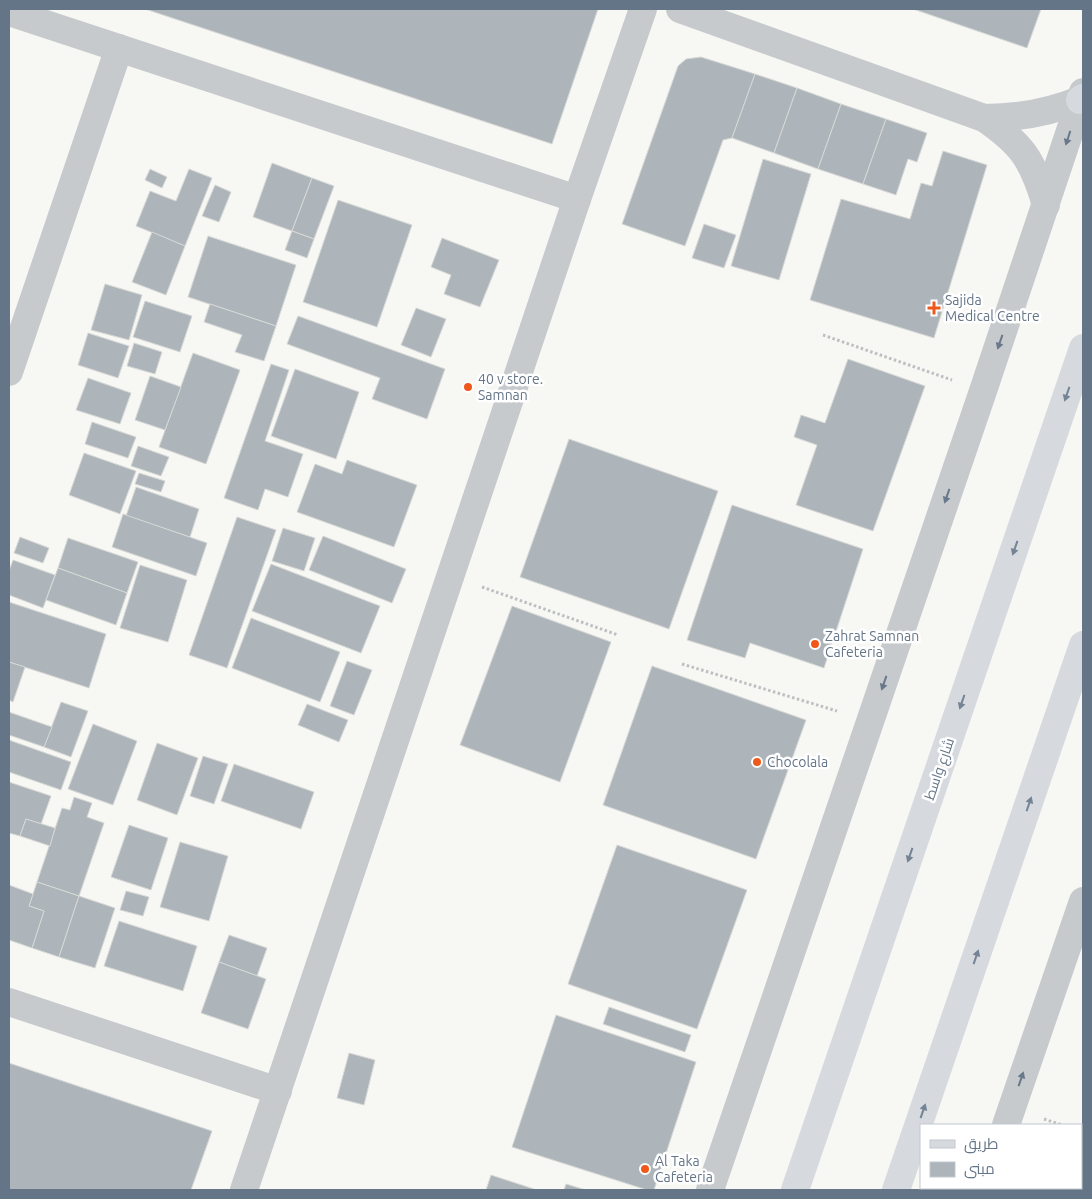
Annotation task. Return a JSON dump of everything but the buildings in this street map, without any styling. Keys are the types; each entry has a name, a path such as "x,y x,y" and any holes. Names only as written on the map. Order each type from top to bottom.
{"main road":[{"name":"شارع واسط","path":"795,1190 1083,348"},
{"path":"896,1190 1083,645"}],"street":[{"path":"244,1190 577,199 643,9"},
{"path":"680,9 984,118 1007,134 1025,154 1038,178 1046,205"},
{"path":"9,12 577,199"},
{"path":"9,372 119,48"},
{"path":"984,118 1009,118 1058,110 1082,97"},
{"path":"710,1190 871,722 1082,97"},
{"path":"1006,1124 1083,901"},
{"path":"9,1002 278,1091"}],"path":[{"path":"823,335 983,391"},
{"path":"450,576 618,635"},
{"path":"682,664 871,722"}],"place":[{"name":"Sajida Medical Centre","path":"934,308"},
{"name":"40 v store. Samnan","path":"468,387"},
{"name":"Zahrat Samnan Cafeteria","path":"815,644"},
{"name":"Chocolala","path":"757,762"},
{"name":"Al Taka Cafeteria","path":"645,1169"}]}
